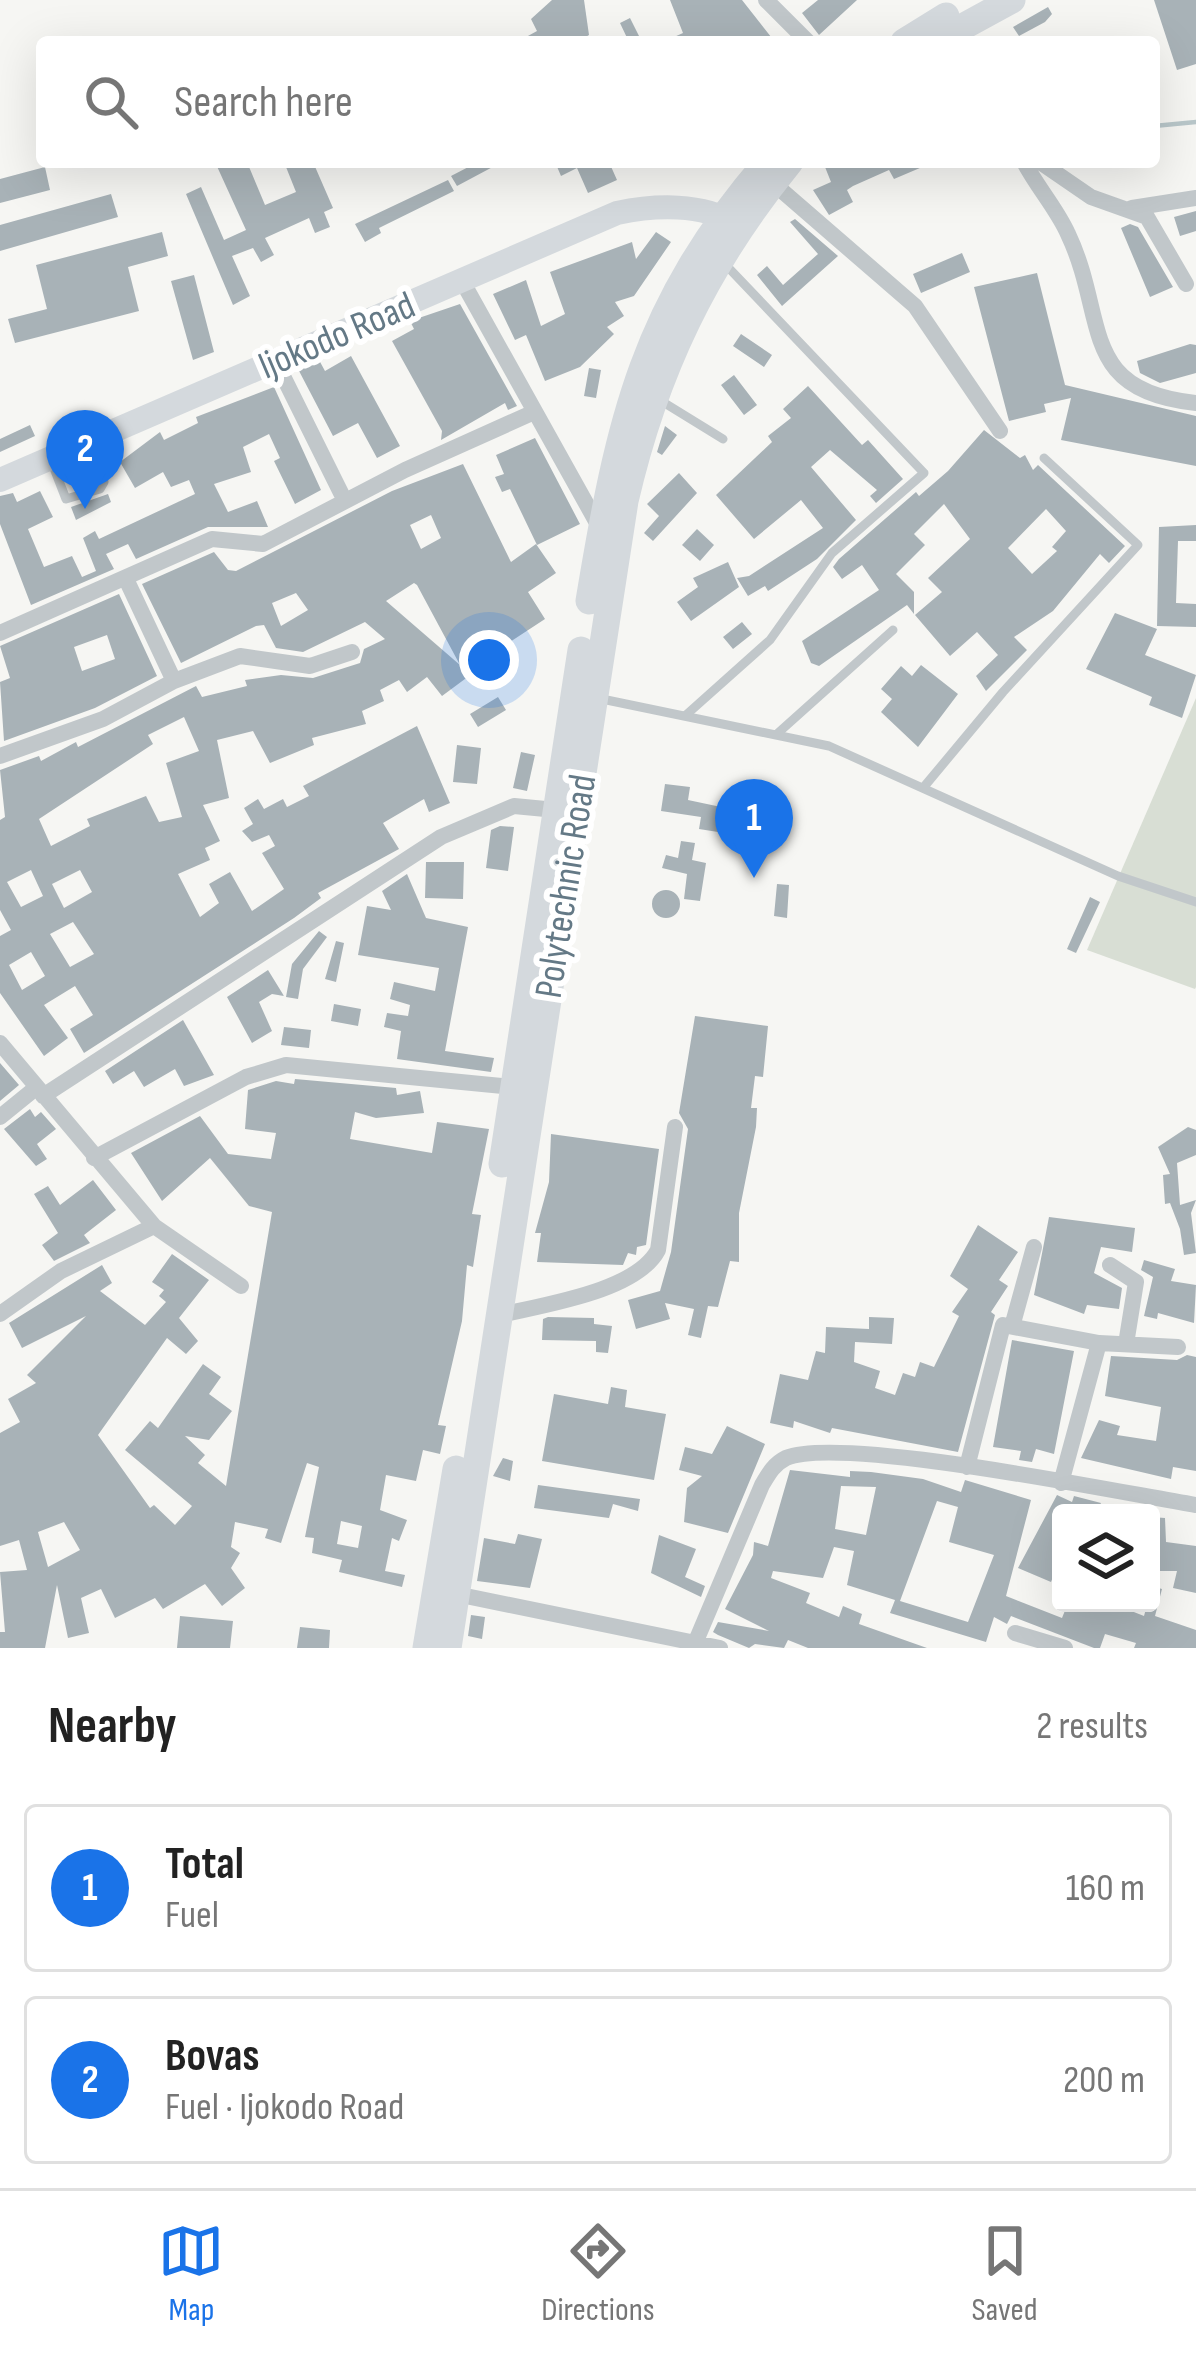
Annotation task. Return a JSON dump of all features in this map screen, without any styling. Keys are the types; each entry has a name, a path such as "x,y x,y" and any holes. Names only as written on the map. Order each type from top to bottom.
{"main road":[{"path":"914,36 976,0"},
{"path":"946,36 1012,0"},
{"name":"Polytechnic Road","path":"448,1648 447,1607 512,1087 616,440 649,346 724,236 777,169"},
{"name":"Ijokodo Road","path":"0,480 616,213 676,209 724,236"},
{"name":"Polytechnic Road","path":"426,1648 447,1607 625,501 654,397 682,323 724,236"}],"street":[{"path":"766,0 802,36"},
{"path":"1028,168 1068,232 1104,350 1121,381 1163,400 1196,403"},
{"path":"1049,168 1090,196 1127,209 1157,228 1186,284"},
{"path":"777,169 915,306 1000,431"},
{"path":"1127,209 1196,198"},
{"path":"461,279 601,530"},
{"path":"275,360 344,499"},
{"path":"0,633 212,539 263,544 344,499 532,413"},
{"path":"126,579 175,681"},
{"path":"0,756 104,719 175,681 240,656 310,666 326,665 352,652"},
{"path":"0,1117 441,837 505,808 521,805 556,810"},
{"path":"0,1043 154,1226 241,1286"},
{"path":"94,1158 246,1076 286,1065 512,1087"},
{"path":"496,1316 598,1291 651,1265 658,1250 675,1127"},
{"path":"0,1314 61,1271 154,1226"},
{"path":"1013,1323 1034,1247"},
{"path":"1110,1265 1136,1282 1126,1344"},
{"path":"968,1467 1000,1328 1013,1323 1099,1343 1178,1347"},
{"path":"1061,1483 1099,1343"},
{"path":"696,1641 772,1468 788,1457 824,1454 968,1467 1196,1505"},
{"path":"447,1607 720,1648"},
{"path":"1015,1633 1065,1648"}],"lane":[{"path":"686,715 770,640 832,553 924,473 724,236"},
{"path":"654,397 723,439"},
{"path":"50,458 66,499 100,489 104,482 88,442"},
{"path":"923,788 1003,692 1138,545 1044,458"},
{"path":"778,733 893,630"},
{"path":"593,696 634,710 686,715 829,746 1118,876 1196,902"}],"shaded area":[{"path":"1196,698 1196,987 1195,989 1087,950"}],"building":[{"path":"552,0 584,0 589,35 528,36 537,31 531,19"},
{"path":"670,0 742,0 770,36 676,36 683,33"},
{"path":"818,0 857,0 819,35 802,13"},
{"path":"1154,0 1196,0 1196,64 1177,70"},
{"path":"1048,7 1052,14 1045,22 1019,36 1013,27"},
{"path":"630,18 639,36 626,36 620,23"},
{"path":"45,168 50,190 0,203 0,179"},
{"path":"218,168 250,168 265,205 296,192 286,168 316,168 333,208 324,212 330,227 315,233 309,218 265,238 274,255 261,262 253,248 232,256 250,296 233,305 186,194 201,187 224,240 246,230"},
{"path":"466,168 491,168 457,186 451,176"},
{"path":"577,168 612,168 617,180 588,193"},
{"path":"825,168 920,168 894,179 889,170 853,186 847,190 853,202 829,215 813,190 831,182"},
{"path":"448,180 454,191 379,228 381,233 365,242 355,224"},
{"path":"111,194 118,217 0,251 0,225"},
{"path":"1196,211 1196,231 1180,236 1174,217"},
{"path":"795,219 838,256 782,306 757,275 767,266 783,285 818,254 790,222"},
{"path":"1138,227 1173,287 1150,297 1121,228"},
{"path":"162,232 168,256 128,267 139,311 15,343 8,319 47,309 36,265"},
{"path":"656,232 671,242 634,296 615,302 624,316 607,327 614,334 580,367 545,381 526,335 515,340 493,294 526,280 541,326 565,314 550,272 632,242 636,259"},
{"path":"962,253 970,272 921,293 913,274"},
{"path":"1037,273 1065,385 1196,416 1196,466 1061,440 1071,398 1044,404 1046,412 1009,421 974,287"},
{"path":"194,275 214,352 193,360 171,281"},
{"path":"460,304 517,406 508,410 505,403 441,440 442,431 392,341 414,329 410,321"},
{"path":"741,334 772,355 764,367 733,346"},
{"path":"1196,345 1196,373 1160,383 1140,373 1137,361"},
{"path":"351,356 400,446 377,458 358,423 333,436 298,369 319,360 325,371"},
{"path":"589,368 601,370 596,398 584,396"},
{"path":"734,375 757,405 744,415 721,385"},
{"path":"808,386 862,445 868,440 903,479 876,503 870,496 877,490 830,450 811,467 856,520 817,559 768,591 765,586 748,596 737,578 749,576 823,528 801,500 754,539 716,495 772,442 768,436 791,418 783,409"},
{"path":"274,387 321,490 295,504 274,461 280,458 269,434 243,447 251,472 214,484 228,512 257,501 268,527 208,527 136,559 128,544 106,554 114,569 31,605 0,524 0,496 13,493 17,502 40,491 53,517 28,529 44,567 72,556 82,577 96,571 83,538 95,531 99,539 195,494 189,480 171,487 163,472 135,488 120,462 160,432 164,440 198,423 196,417"},
{"path":"30,425 35,436 0,452 0,439"},
{"path":"665,426 677,435 662,455 657,452"},
{"path":"984,430 1020,458 1025,455 1033,470 1038,465 1125,546 1109,563 1100,554 1053,611 1014,637 1027,650 986,691 976,676 998,655 977,632 950,656 915,615 942,592 928,578 970,539 944,504 914,534 925,545 896,574 914,592 914,614 907,605 819,666 811,663 802,641 879,590 862,565 842,579 833,567 916,492 919,496","holes":["1046,509 1066,531 1052,547 1057,551 1032,574 1008,548"]},
{"path":"535,438 580,524 537,545 510,489 502,492 495,477 504,474 496,455"},
{"path":"463,464 511,562 536,544 556,573 528,592 545,619 466,671 469,676 442,696 427,677 407,692 399,680 380,690 384,701 362,711 366,724 312,738 314,745 270,763 253,731 217,740 229,798 203,805 220,841 205,848 210,860 178,874 200,917 219,903 209,884 230,872 252,911 284,889 262,853 275,846 269,835 252,842 242,831 253,824 244,808 258,799 264,809 283,799 287,807 309,796 303,786 417,726 450,803 429,812 424,799 383,823 399,849 318,893 321,898 294,918 84,1053 70,1029 93,1015 75,986 44,1005 68,1038 44,1056 0,993 0,936 11,930 0,910 0,820 5,817 0,770 39,756 41,761 76,742 78,747 196,686 202,697 247,686 245,680 281,675 313,678 360,663 364,649 385,639 365,622 303,652 276,648 264,625 256,626 181,663 142,584 214,552 228,570 236,571 392,491","holes":["431,515 441,538 421,549 410,525","417,585 460,665 386,601","296,593 308,610 281,626 272,603","184,717 199,751 166,763 182,817 159,822 146,796 87,819 90,826 51,846 39,819 153,744 148,735","31,870 43,896 21,907 7,882","80,870 92,892 64,908 52,884","73,922 94,954 70,967 50,934","31,952 45,976 22,990 9,965"]},
{"path":"679,473 697,493 653,541 644,533 659,516 647,504"},
{"path":"108,494 111,502 76,520 71,507"},
{"path":"1196,525 1196,541 1178,541 1176,603 1196,604 1196,627 1157,626 1159,527"},
{"path":"697,529 714,545 700,561 682,545"},
{"path":"728,562 739,587 691,621 677,602 698,587 693,578"},
{"path":"119,594 157,676 95,708 4,741 0,682 10,678 0,646","holes":["107,635 115,659 82,671 74,647"]},
{"path":"1115,613 1157,629 1145,655 1196,675 1182,718 1149,705 1152,697 1086,669"},
{"path":"742,622 752,634 733,649 723,637"},
{"path":"921,665 958,694 918,747 881,712 892,699 881,689 901,666 912,676"},
{"path":"498,697 506,710 478,727 470,714"},
{"path":"457,745 481,748 477,784 453,782"},
{"path":"521,752 535,755 527,791 513,788"},
{"path":"665,784 690,787 688,800 721,807 718,832 699,829 701,817 661,811"},
{"path":"514,827 508,871 486,868 491,830"},
{"path":"681,841 695,843 692,860 706,863 700,901 684,899 687,874 662,868 666,855 678,858"},
{"path":"426,862 464,862 463,899 425,898"},
{"path":"407,874 426,918 468,927 445,1051 494,1058 491,1072 397,1059 401,1031 384,1027 387,1013 408,1016 410,1005 390,999 394,982 435,991 439,968 358,955 367,906 391,910 382,891"},
{"path":"777,884 789,885 787,918 774,916"},
{"path":"666,890 676,894 680,904 676,914 666,918 656,914 652,904 656,894"},
{"path":"1090,897 1100,902 1076,953 1067,949"},
{"path":"319,931 327,937 303,969 298,999 286,997 292,964"},
{"path":"336,941 344,943 336,982 325,979"},
{"path":"268,970 284,996 272,994 259,1002 272,1031 252,1043 227,997"},
{"path":"334,1004 361,1009 358,1026 331,1021"},
{"path":"695,1016 768,1026 763,1077 755,1076 751,1108 757,1108 756,1127 739,1213 739,1262 730,1261 718,1307 708,1306 701,1338 688,1335 694,1309 665,1303 670,1319 636,1329 628,1300 660,1291 671,1252 688,1129 679,1113"},
{"path":"183,1020 214,1075 184,1086 175,1069 144,1087 134,1071 113,1084 105,1071"},
{"path":"284,1027 311,1030 309,1048 281,1045"},
{"path":"0,1063 19,1085 0,1101"},
{"path":"295,1079 396,1088 397,1095 420,1091 424,1113 376,1118 355,1112 350,1139 432,1153 437,1122 489,1129 472,1214 481,1215 473,1267 467,1265 462,1321 438,1425 446,1426 440,1454 423,1450 416,1481 386,1475 380,1510 407,1520 399,1541 392,1538 385,1571 405,1575 402,1587 339,1572 342,1560 312,1553 314,1538 305,1537 319,1467 307,1463 281,1543 265,1538 268,1529 235,1522 231,1547 240,1553 231,1568 245,1588 222,1606 205,1584 163,1609 155,1598 115,1618 101,1589 81,1598 89,1633 68,1638 57,1585 45,1648 0,1648 0,1632 5,1632 0,1572 27,1570 19,1540 0,1546 0,1433 20,1422 8,1399 36,1383 27,1375 86,1316 22,1348 9,1323 102,1265 112,1283 100,1291 145,1325 166,1302 159,1296 164,1290 152,1282 172,1254 209,1280 179,1318 198,1341 186,1354 167,1338 98,1435 150,1508 154,1505 175,1525 192,1506 125,1450 150,1421 158,1428 203,1364 221,1377 209,1394 232,1411 209,1440 185,1436 205,1455 198,1463 226,1486 272,1212 249,1206 210,1158 162,1201 131,1153 200,1116 228,1154 271,1159 276,1133 245,1129 248,1090 276,1081 294,1084","holes":["341,1521 362,1526 358,1548 337,1544","64,1522 80,1550 48,1567 38,1532"]},
{"path":"30,1109 35,1117 41,1112 56,1129 37,1144 47,1159 36,1166 4,1129"},
{"path":"1188,1127 1196,1130 1196,1155 1177,1163 1180,1205 1196,1200 1191,1213 1196,1253 1184,1255 1180,1229 1170,1203 1165,1204 1163,1175 1170,1174 1158,1147"},
{"path":"551,1134 659,1149 646,1245 637,1247 636,1255 628,1253 623,1265 537,1262 541,1233 535,1233 549,1182"},
{"path":"93,1180 116,1210 84,1235 90,1243 54,1261 42,1245 58,1233 34,1194 48,1186 60,1205"},
{"path":"1049,1217 1135,1228 1132,1252 1101,1247 1094,1273 1122,1288 1119,1309 1087,1305 1084,1314 1034,1295"},
{"path":"978,1225 1018,1252 999,1280 1008,1286 991,1312 995,1315 958,1452 832,1428 830,1433 794,1421 793,1428 770,1423 780,1374 808,1380 816,1351 825,1353 826,1327 869,1329 869,1317 894,1318 892,1344 855,1342 854,1362 880,1371 875,1388 895,1395 903,1373 915,1377 920,1362 934,1367 959,1316 952,1312 968,1289 950,1276"},
{"path":"1144,1260 1175,1269 1171,1281 1196,1285 1194,1323 1158,1313 1157,1319 1144,1316 1153,1277 1141,1270"},
{"path":"594,1318 594,1324 612,1326 608,1353 596,1352 596,1341 542,1340 543,1319"},
{"path":"1012,1340 1074,1351 1054,1454 1036,1449 1032,1462 1019,1460 1021,1451 993,1447"},
{"path":"1111,1356 1177,1360 1196,1357 1196,1471 1173,1467 1171,1479 1081,1458 1099,1420 1120,1426 1117,1435 1156,1441 1161,1407 1105,1396"},
{"path":"611,1387 627,1390 625,1407 666,1414 654,1480 542,1461 554,1394 608,1404"},
{"path":"727,1426 765,1444 728,1533 684,1522 687,1488 702,1476 679,1470 685,1447 712,1454"},
{"path":"503,1458 513,1461 510,1481 493,1476"},
{"path":"790,1470 850,1477 850,1471 871,1472 923,1479 961,1492 965,1480 1031,1500 1006,1596 1062,1618 1064,1612 1144,1616 1156,1612 1155,1616 1196,1630 1196,1648 1134,1648 1136,1643 1105,1634 1100,1648 1094,1648 1011,1616 1007,1624 994,1617 986,1642 890,1613 895,1600 847,1585 854,1551 834,1547 823,1578 773,1571 771,1578 810,1593 806,1603 839,1617 843,1606 862,1614 859,1624 927,1648 808,1648 788,1640 784,1648 755,1644 749,1648 713,1632 718,1622 769,1631 725,1609 753,1555 754,1542 768,1546","holes":["841,1486 876,1487 866,1535 835,1529","937,1501 958,1507 949,1542 994,1555 968,1622 900,1601"]},
{"path":"538,1485 640,1499 638,1511 613,1504 609,1518 534,1508"},
{"path":"1057,1495 1072,1502 1074,1496 1101,1503 1100,1504 1052,1504"},
{"path":"1052,1504 1051,1582 1018,1568"},
{"path":"1160,1518 1165,1518 1166,1542 1196,1546 1196,1593 1173,1588 1177,1571 1160,1571"},
{"path":"518,1534 542,1539 530,1588 477,1581 484,1538 515,1544"},
{"path":"659,1535 696,1549 685,1577 705,1586 701,1597 651,1573"},
{"path":"471,1615 485,1617 482,1639 468,1636"},
{"path":"180,1616 233,1621 230,1648 177,1648"},
{"path":"300,1627 330,1630 329,1648 297,1648"}],"waterway":[{"path":"1160,125 1196,122"}],"place":[{"name":"Bovas","path":"85,509"},
{"name":"Total","path":"754,878"}]}
